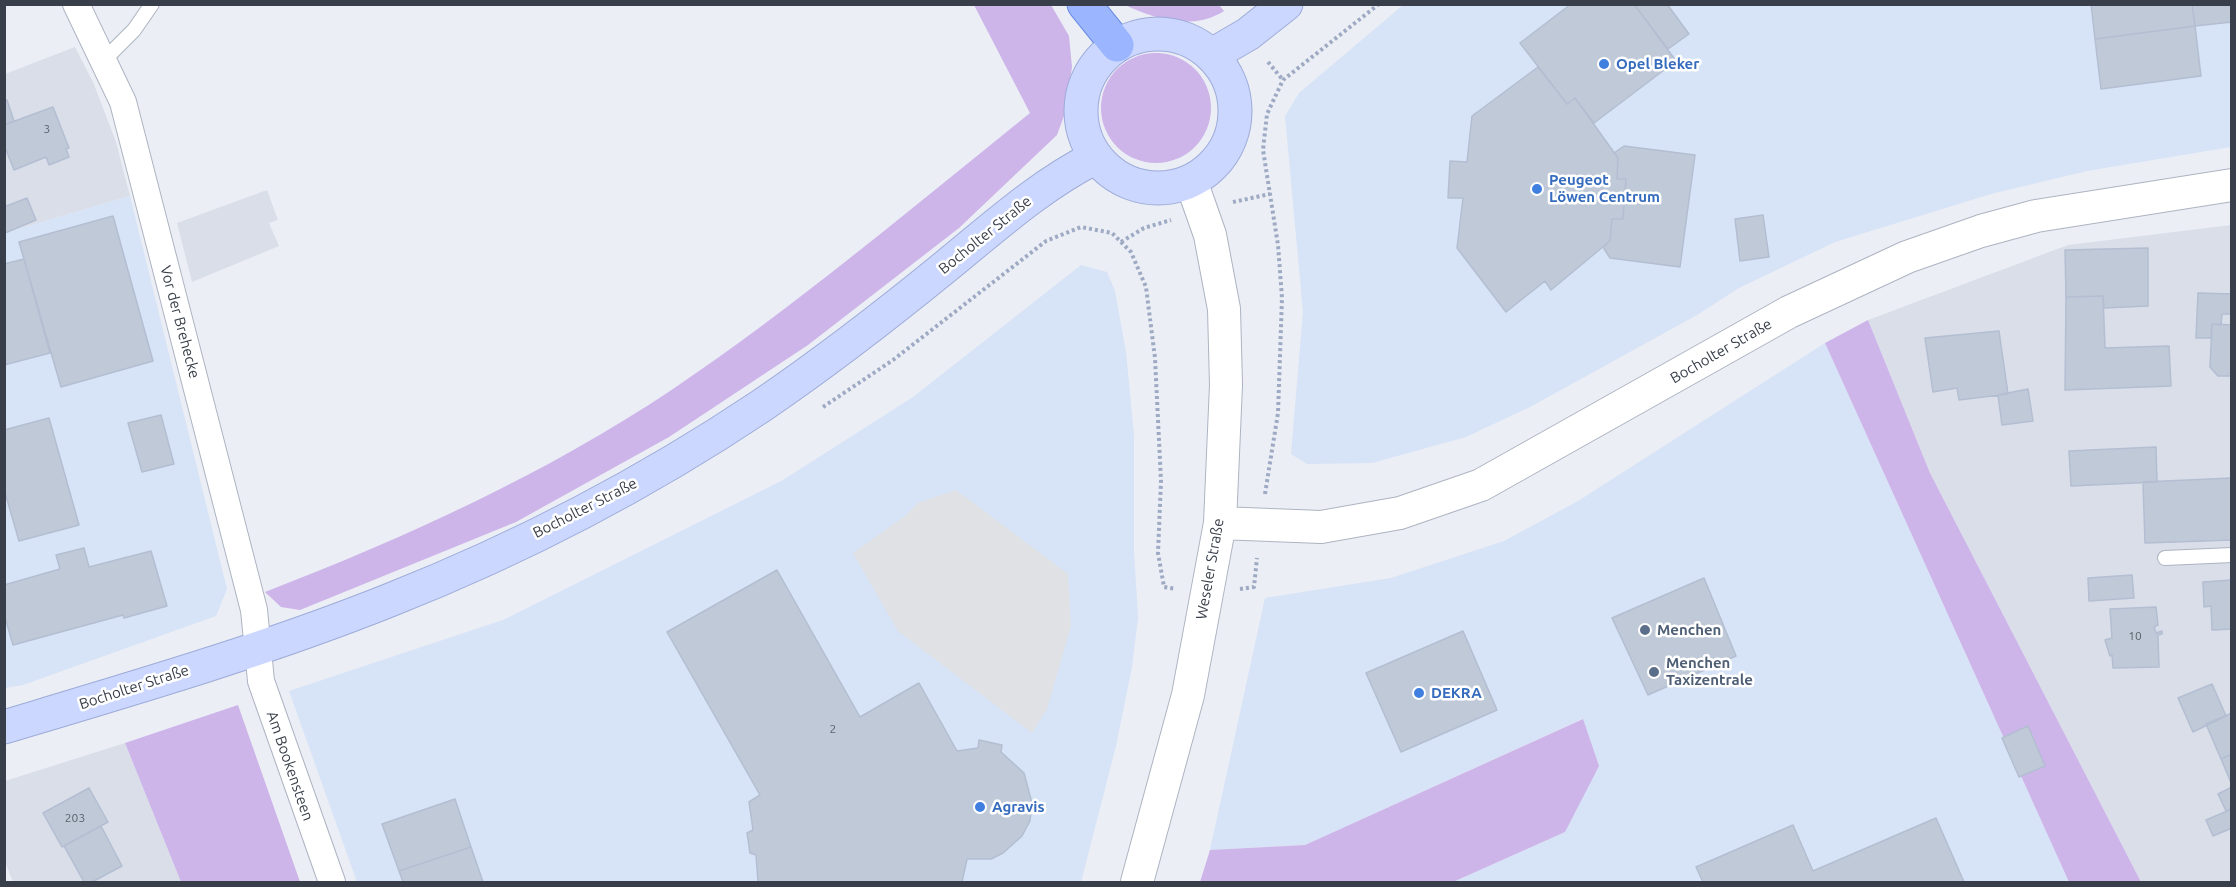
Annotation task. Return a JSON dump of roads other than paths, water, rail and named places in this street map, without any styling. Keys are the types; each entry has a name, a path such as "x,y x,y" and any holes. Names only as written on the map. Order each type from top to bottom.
{"main road":[{"path":"1084,4 1117,45"},
{"path":"1212,55 1248,34 1286,4"},
{"path":"1166,34 1191,41 1212,55 1227,75 1234,99 1234,123 1221,154 1211,167 1191,181 1166,188 1139,185 1115,175 1096,157 1084,134 1081,109 1084,93 1098,63 1117,45 1140,36 1166,34"},
{"name":"Bocholter Straße","path":"4,727 257,647 389,600 461,569 642,479 787,387 889,313 1043,188 1096,157"}],"street":[{"name":"Vor der Brehecke","path":"76,4 123,102 254,610 257,647"},
{"name":"Weseler Straße","path":"1137,882 1188,695 1205,593 1220,523 1226,385 1224,309 1210,236 1191,181"},
{"name":"Bocholter Straße","path":"1220,523 1321,527 1400,513 1481,485 1789,312 1907,257 1981,231 2037,216 2232,185"},
{"name":"Am Bookensteen","path":"257,647 261,681 332,882"}],"lane":[{"path":"104,60 134,30 152,4"},
{"path":"2165,558 2232,555"}],"place":[{"name":"Opel Bleker","path":"1604,64"},
{"name":"Peugeot Löwen Centrum","path":"1537,189"},
{"name":"Menchen","path":"1645,630"},
{"name":"Menchen Taxizentrale","path":"1654,672"},
{"name":"DEKRA","path":"1419,693"},
{"name":"Agravis","path":"980,807"}]}
